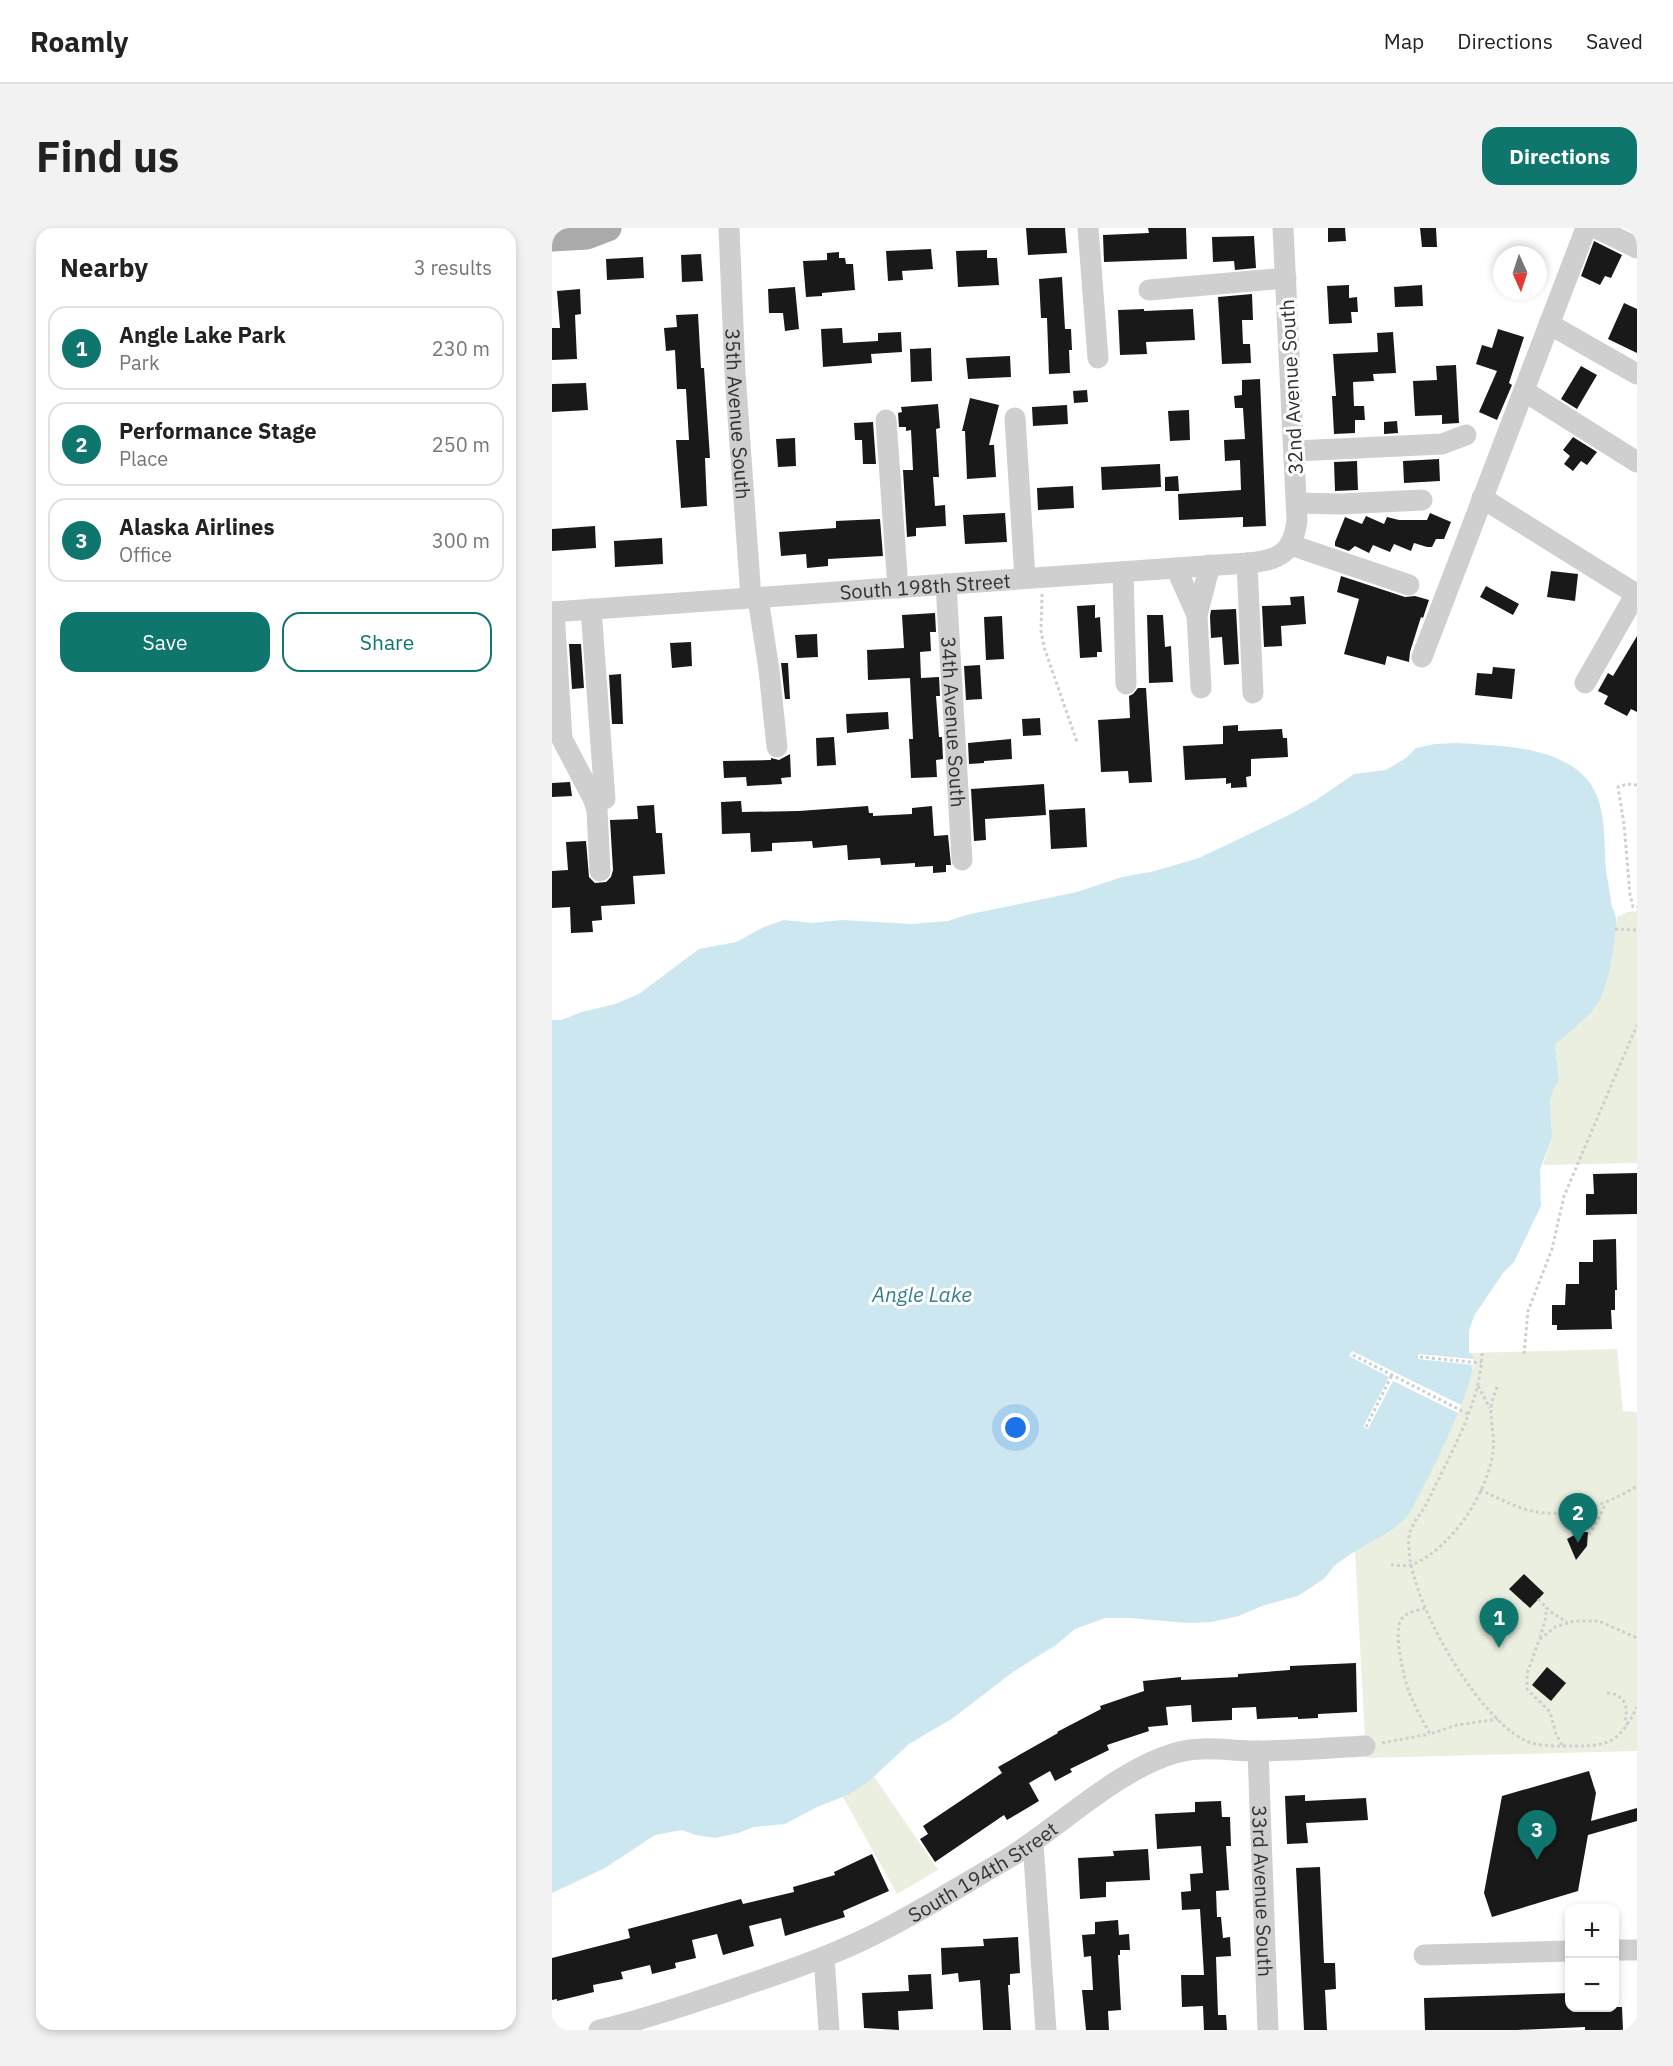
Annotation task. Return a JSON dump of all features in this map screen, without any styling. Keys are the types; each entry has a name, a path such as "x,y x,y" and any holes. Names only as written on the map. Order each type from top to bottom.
{"main road":[{"path":"552,238 586,236 608,228"}],"street":[{"name":"35th Avenue South","path":"729,228 735,373 754,598 769,670 777,747"},
{"path":"1088,228 1098,358"},
{"name":"32nd Avenue South","path":"1283,228 1297,503 1296,534 1291,545"},
{"path":"1422,657 1586,228"},
{"path":"1596,228 1637,248"},
{"path":"1149,290 1286,278"},
{"path":"1549,324 1637,374"},
{"path":"1524,391 1637,462"},
{"path":"1015,418 1034,578"},
{"path":"886,420 898,588"},
{"path":"1294,451 1442,444 1466,435"},
{"path":"1482,498 1636,593 1585,683"},
{"path":"1297,503 1340,504 1422,500"},
{"name":"South 198th Street","path":"553,612 1247,563 1267,560 1279,555 1291,545"},
{"path":"1291,545 1409,585"},
{"path":"1247,563 1253,693"},
{"path":"1201,688 1197,615 1210,565"},
{"path":"1176,567 1197,615"},
{"path":"1123,572 1126,684"},
{"name":"34th Avenue South","path":"946,584 962,860"},
{"path":"591,609 605,799"},
{"path":"553,612 562,739 597,810 600,870"},
{"name":"South 194th Street","path":"599,2030 631,2023 824,1957 866,1939 1034,1843 1111,1786 1158,1759 1177,1752 1199,1749 1258,1751 1365,1746"},
{"name":"33rd Avenue South","path":"1258,1751 1268,2030"},
{"path":"1034,1843 1046,2030"},
{"path":"1619,1950 1637,1950"},
{"path":"1424,1955 1565,1952"},
{"path":"824,1957 829,2030"}],"path":[{"path":"1034,578 1044,646 1077,742"},
{"path":"1637,786 1627,784 1618,787 1630,894 1633,907 1637,907"},
{"path":"1615,929 1637,930"},
{"path":"1524,1354 1528,1311 1552,1249 1564,1196 1637,1025"},
{"path":"1482,1353 1478,1386 1468,1413 1409,1535 1412,1566 1425,1608 1461,1676 1498,1719 1523,1740 1542,1745 1562,1746 1594,1745 1607,1742 1617,1738 1628,1725 1637,1707"},
{"path":"1353,1355 1468,1413"},
{"path":"1420,1357 1481,1363"},
{"path":"1366,1427 1392,1376"},
{"path":"1491,1410 1498,1384"},
{"path":"1391,1565 1412,1566 1436,1551 1467,1517 1488,1475 1493,1450 1494,1425 1491,1410 1478,1386"},
{"path":"1480,1490 1525,1509 1542,1513 1571,1511 1603,1504 1637,1486"},
{"path":"1589,1535 1604,1508 1603,1504"},
{"path":"1539,1599 1546,1608 1567,1623"},
{"path":"1425,1608 1405,1615 1401,1620 1398,1633 1409,1692 1430,1734"},
{"path":"1546,1608 1546,1617 1527,1674 1527,1689 1550,1712 1562,1746"},
{"path":"1539,1640 1555,1627 1586,1620 1599,1621 1637,1638"},
{"path":"1607,1693 1618,1694 1622,1698 1627,1714 1625,1721 1628,1725"},
{"path":"1365,1746 1430,1734 1457,1725 1498,1719"}],"shaded area":[{"path":"1637,911 1637,1163 1543,1165 1552,1137 1550,1102 1559,1080 1555,1045 1569,1031 1611,964 1617,917"},
{"path":"1617,1349 1623,1411 1637,1412 1637,1751 1366,1758 1355,1551 1394,1527 1413,1508 1458,1413 1474,1365 1469,1353"},
{"path":"874,1776 938,1870 897,1894 843,1797"}],"water":[{"name":"Angle Lake","path":"1457,743 1519,748 1549,755 1576,769 1587,779 1594,790 1602,816 1606,871 1612,907 1616,916 1616,928 1609,972 1600,1000 1585,1018 1555,1045 1559,1080 1550,1102 1552,1137 1540,1170 1541,1206 1514,1262 1503,1273 1474,1316 1469,1331 1469,1352 1473,1356 1472,1370 1460,1409 1413,1508 1405,1519 1392,1530 1349,1555 1334,1566 1325,1578 1298,1596 1262,1606 1239,1616 1211,1622 1187,1623 1105,1618 1075,1629 1056,1645 1013,1672 953,1718 909,1744 868,1782 848,1795 817,1807 785,1824 754,1827 715,1838 682,1830 655,1835 605,1868 552,1893 552,1020 561,1020 615,1004 639,994 699,949 736,942 764,927 784,920 812,923 842,920 911,924 948,921 966,915 1077,892 1122,877 1155,871 1199,858 1287,816 1316,800 1354,774 1386,770 1406,758 1416,748"}],"pier":[{"path":"1352,1351 1461,1405 1458,1413 1393,1381 1368,1429 1363,1427 1389,1377 1349,1356"},
{"path":"1418,1354 1473,1359 1474,1365 1418,1359"}],"building":[{"path":"1026,228 1065,228 1067,253 1028,255"},
{"path":"1148,228 1186,228 1187,259 1104,262 1103,235 1149,233"},
{"path":"1328,228 1345,228 1346,241 1328,242"},
{"path":"1420,228 1436,228 1437,247 1422,247"},
{"path":"1254,236 1256,268 1235,270 1234,261 1213,262 1212,237"},
{"path":"1594,241 1622,255 1611,278 1605,276 1600,285 1581,276"},
{"path":"931,249 933,269 902,271 903,280 888,281 886,251"},
{"path":"987,250 987,258 997,258 999,285 958,287 956,251"},
{"path":"839,252 839,258 845,258 846,264 853,264 855,290 806,297 803,261 827,260 827,253"},
{"path":"701,254 703,281 682,282 681,255"},
{"path":"643,257 644,278 607,280 606,259"},
{"path":"1062,277 1065,329 1071,329 1070,373 1049,374 1047,318 1041,318 1039,279"},
{"path":"1349,285 1349,298 1357,297 1358,312 1351,312 1352,323 1329,324 1327,286"},
{"path":"1422,285 1423,306 1395,307 1394,287"},
{"path":"795,287 799,329 785,331 783,313 769,313 768,289"},
{"path":"580,289 581,314 575,315 577,359 552,360 552,328 560,328 557,291"},
{"path":"1252,294 1253,320 1242,320 1243,344 1250,344 1251,363 1222,364 1218,297"},
{"path":"1624,303 1637,309 1637,353 1608,339"},
{"path":"1144,309 1144,311 1193,309 1195,340 1146,342 1147,354 1120,355 1118,310"},
{"path":"698,314 710,458 705,458 707,506 681,508 676,440 689,440 686,389 677,389 675,350 666,351 664,328 677,327 676,315"},
{"path":"842,328 843,343 878,341 878,333 901,332 902,352 871,354 872,363 823,367 821,329"},
{"path":"1498,329 1524,337 1509,383 1512,385 1497,420 1479,412 1497,371 1476,364 1482,345 1492,348"},
{"path":"1393,332 1396,373 1373,374 1374,381 1353,382 1354,406 1364,406 1365,420 1355,420 1355,433 1334,434 1332,396 1336,396 1333,354 1378,352 1377,333"},
{"path":"931,348 932,381 911,382 910,349"},
{"path":"1010,356 1011,377 968,379 966,358"},
{"path":"1456,365 1459,423 1442,424 1442,415 1415,416 1413,381 1437,380 1436,366"},
{"path":"1581,366 1597,375 1577,409 1561,399"},
{"path":"1260,379 1266,526 1243,527 1243,517 1179,520 1178,494 1241,490 1240,460 1225,461 1224,440 1245,439 1243,408 1235,408 1234,396 1242,395 1242,380"},
{"path":"586,383 588,410 552,412 552,384"},
{"path":"1087,390 1088,402 1074,403 1073,391"},
{"path":"970,398 999,405 989,445 994,445 996,477 967,479 965,431 962,431"},
{"path":"938,404 940,428 936,429 939,477 933,477 935,506 945,505 946,526 916,528 916,536 907,537 903,470 913,470 911,430 906,431 906,427 899,427 898,413 902,412 901,407"},
{"path":"1067,405 1068,424 1033,426 1032,407"},
{"path":"1189,410 1190,440 1170,441 1168,411"},
{"path":"1397,421 1398,433 1384,434 1384,422"},
{"path":"873,422 876,464 863,464 862,440 855,440 854,423"},
{"path":"1573,437 1597,452 1587,465 1581,461 1573,471 1564,464 1570,456 1563,450"},
{"path":"795,438 796,466 778,467 776,439"},
{"path":"1439,459 1440,481 1404,483 1403,461"},
{"path":"1357,461 1358,490 1335,491 1334,462"},
{"path":"1160,464 1161,487 1102,490 1101,467"},
{"path":"1178,476 1179,491 1165,491 1165,477"},
{"path":"1073,486 1074,508 1038,510 1037,488"},
{"path":"1005,513 1007,542 965,544 963,515"},
{"path":"1430,513 1451,522 1444,539 1436,539 1432,547 1414,543 1411,551 1394,544 1390,552 1373,545 1369,553 1355,546 1349,551 1335,546 1345,517 1362,524 1366,516 1384,524 1387,517 1399,520 1427,520"},
{"path":"880,519 883,556 828,559 828,566 807,568 806,554 781,556 779,532 836,528 836,521"},
{"path":"595,526 596,548 552,551 552,529"},
{"path":"662,538 663,564 615,567 614,541"},
{"path":"1551,571 1578,574 1575,601 1547,597"},
{"path":"1341,576 1405,597 1415,596 1429,600 1423,618 1421,617 1409,662 1387,656 1385,665 1344,654 1359,599 1337,592"},
{"path":"1486,586 1519,604 1513,615 1480,597"},
{"path":"1304,596 1306,624 1281,626 1282,646 1264,647 1262,606 1291,605 1290,597"},
{"path":"1095,605 1095,618 1100,617 1102,652 1097,652 1097,657 1080,658 1077,606"},
{"path":"1236,609 1239,664 1224,665 1222,637 1211,638 1211,610"},
{"path":"935,613 936,632 930,632 931,651 920,652 921,678 939,677 940,696 936,696 943,759 936,760 937,777 911,778 909,739 913,739 910,678 868,680 867,650 904,648 902,615"},
{"path":"1147,615 1163,615 1165,647 1171,646 1173,682 1149,683"},
{"path":"1002,616 1004,659 986,660 984,617"},
{"path":"817,634 818,657 797,658 795,635"},
{"path":"1637,636 1637,712 1631,709 1627,716 1604,704 1608,696 1598,691 1608,673 1613,676"},
{"path":"691,642 692,666 672,668 670,643"},
{"path":"569,644 581,644 584,688 572,689"},
{"path":"781,663 788,663 790,699 785,699"},
{"path":"980,665 982,699 966,700 964,666"},
{"path":"1493,667 1515,669 1512,699 1475,695 1477,673 1492,674"},
{"path":"621,674 623,724 612,724 609,675"},
{"path":"1138,688 1146,688 1152,782 1129,783 1128,771 1101,772 1098,720 1130,718 1129,696"},
{"path":"888,712 889,729 847,733 846,714"},
{"path":"1040,718 1041,735 1023,736 1022,719"},
{"path":"1238,725 1238,731 1282,729 1283,738 1287,738 1288,757 1251,759 1251,776 1246,777 1247,787 1231,788 1231,783 1226,784 1226,778 1185,780 1183,746 1223,744 1223,726"},
{"path":"834,737 836,765 817,766 816,738"},
{"path":"1011,739 1012,759 969,764 968,743"},
{"path":"790,754 791,777 781,778 782,784 747,786 746,777 724,778 723,761 771,760 771,758 779,760"},
{"path":"570,782 572,796 552,797 552,783"},
{"path":"1044,784 1046,815 985,819 986,840 974,841 971,789"},
{"path":"741,801 742,812 868,806 869,813 873,813 873,816 912,814 912,808 932,806 934,836 948,835 951,865 946,865 946,872 933,873 933,866 915,867 915,863 881,865 880,858 848,860 847,845 813,848 812,841 772,843 772,851 751,852 750,833 722,834 721,802"},
{"path":"654,805 656,833 662,833 665,874 633,876 635,904 601,906 602,920 592,921 593,932 571,933 570,907 552,908 552,871 568,870 566,842 586,841 589,877 595,883 606,882 613,870 610,820 638,819 637,806"},
{"path":"1085,808 1087,847 1051,849 1049,810"},
{"path":"1637,1173 1637,1214 1586,1215 1586,1194 1594,1194 1593,1174"},
{"path":"1616,1239 1617,1290 1615,1290 1615,1310 1611,1310 1612,1329 1557,1330 1557,1325 1552,1325 1552,1305 1565,1305 1566,1284 1579,1284 1579,1262 1593,1262 1593,1240"},
{"path":"1580,1532 1588,1532 1587,1546 1576,1560 1567,1539"},
{"path":"1524,1574 1544,1593 1530,1608 1509,1589"},
{"path":"1356,1663 1357,1712 1318,1714 1318,1718 1257,1719 1256,1707 1232,1708 1232,1720 1192,1722 1191,1705 1166,1707 1168,1725 1148,1727 1149,1731 1107,1745 1109,1750 1070,1769 1072,1772 1055,1781 1050,1771 1029,1783 1039,1801 1007,1820 1004,1815 935,1862 920,1839 928,1834 923,1826 1002,1773 998,1767 1101,1709 1100,1706 1144,1691 1143,1681 1181,1677 1181,1680 1238,1677 1238,1674 1290,1670 1290,1666"},
{"path":"1547,1667 1566,1683 1551,1701 1532,1685"},
{"path":"1589,1771 1596,1793 1591,1821 1637,1808 1637,1821 1588,1835 1578,1891 1492,1917 1484,1893 1502,1796"},
{"path":"1305,1795 1305,1801 1366,1798 1368,1820 1306,1823 1308,1843 1287,1844 1285,1796"},
{"path":"1221,1801 1222,1817 1230,1817 1231,1846 1226,1846 1229,1890 1216,1891 1217,1917 1221,1917 1223,1938 1230,1937 1231,1956 1216,1957 1218,2015 1226,2015 1227,2030 1204,2030 1203,2006 1182,2007 1181,1975 1204,1975 1200,1909 1182,1910 1181,1892 1191,1891 1190,1874 1203,1873 1201,1846 1157,1849 1155,1814 1195,1812 1195,1802"},
{"path":"1148,1849 1150,1880 1106,1882 1106,1897 1080,1899 1078,1858 1114,1856 1113,1851"},
{"path":"872,1854 889,1891 843,1911 845,1917 785,1936 781,1918 749,1926 754,1946 723,1955 717,1934 692,1940 696,1958 675,1963 676,1968 652,1974 650,1965 621,1972 623,1979 593,1985 594,1992 557,2001 557,1999 552,2000 552,1958 630,1938 628,1929 741,1899 743,1904 794,1892 793,1887 835,1875 834,1872"},
{"path":"1320,1867 1324,1963 1335,1963 1336,1989 1325,1990 1327,2030 1304,2030 1296,1868"},
{"path":"1118,1920 1119,1935 1129,1934 1130,1950 1120,1950 1120,1955 1118,1955 1121,2010 1108,2011 1109,2030 1086,2030 1082,1990 1093,1990 1091,1956 1084,1957 1082,1935 1095,1934 1095,1922"},
{"path":"1018,1937 1020,1973 1010,1974 1010,1985 1008,1985 1011,2030 983,2030 980,1980 959,1982 958,1973 942,1975 941,1948 984,1946 983,1939"},
{"path":"931,1974 933,2009 898,2011 899,2030 864,2028 862,1993 909,1991 908,1975"},
{"path":"1565,1993 1565,2012 1619,2012 1619,2007 1622,2007 1623,2030 1585,2030 1585,2027 1425,2030 1424,1998"}],"place":[{"name":"Performance Stage","path":"1578,1543"},
{"name":"Angle Lake Park","path":"1499,1648"},
{"name":"Alaska Airlines","path":"1537,1860"}]}
